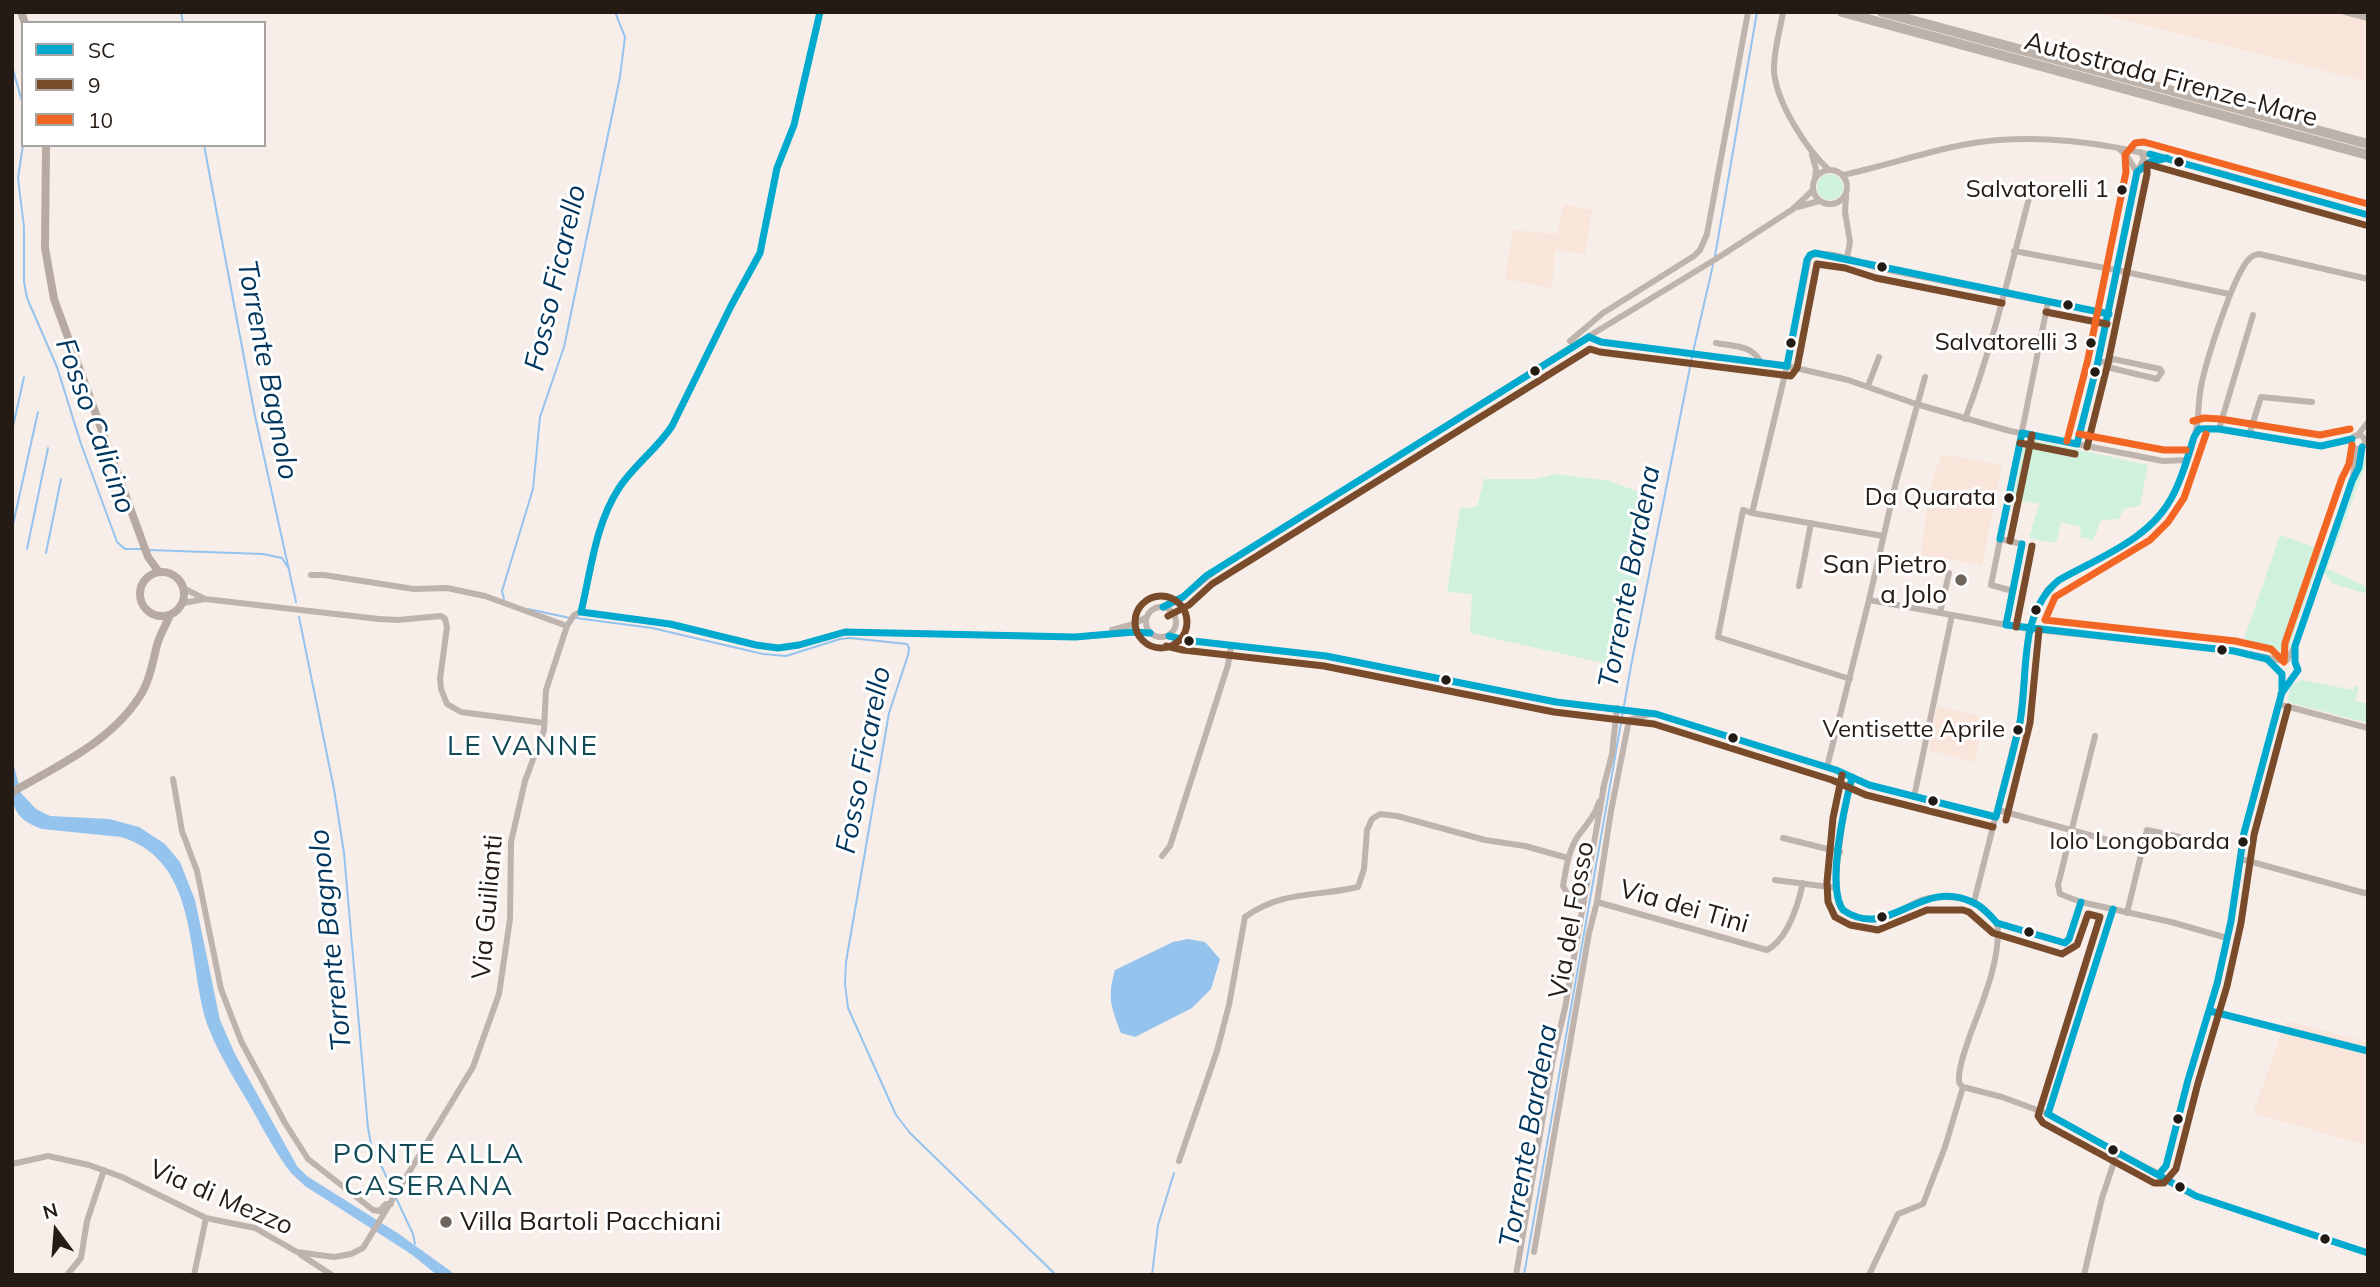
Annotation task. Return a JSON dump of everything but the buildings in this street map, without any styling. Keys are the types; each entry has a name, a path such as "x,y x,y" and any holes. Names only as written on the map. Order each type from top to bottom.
{"highway":[{"name":"Autostrada Firenze-Mare","path":"1842,12 2368,155"},
{"name":"Autostrada Firenze-Mare","path":"1882,12 2368,144"}],"main road":[{"path":"46,147 44,229 49,279 66,334 142,542 148,557 159,572"},
{"path":"148,557 149,576"},
{"path":"159,572 173,575 183,588 183,603 178,610 162,617 153,615 143,606 140,596 142,585 149,576 159,572"},
{"path":"153,615 158,642"},
{"path":"12,792 100,739 128,712 149,677 158,642 170,615"}],"street":[{"path":"820,12 794,125 777,168 760,253 668,434 625,479 610,505 602,521 578,614 670,624 778,648 845,632 1076,637 1134,632 1150,633 1159,638 1169,636 1326,656 1556,702 1656,713 1827,767 1869,785 2110,841"},
{"path":"1570,341 1604,313 1694,256 1703,246 1748,12"},
{"path":"1783,12 1774,65 1780,97 1812,153 1829,170 1843,176 1950,146 1996,140 2061,139 2117,146 2167,158 2368,215"},
{"path":"2345,12 2368,18"},
{"path":"2117,146 2137,172"},
{"path":"2077,444 2109,314 2137,172 2144,159 2141,152"},
{"path":"1096,634 1134,624 1147,617 1155,608 1183,597 1206,576 1793,209 1813,190 1816,169 1812,153"},
{"path":"2137,172 2150,162 2167,158"},
{"path":"1815,179 1818,174 1829,170"},
{"path":"1847,184 1868,170"},
{"path":"1843,176 1847,184 1845,203 1850,242 1847,258"},
{"path":"1965,419 1983,374 2032,187"},
{"path":"1813,190 1819,201"},
{"path":"1830,205 1839,202 1846,194"},
{"path":"1793,209 1819,201 1830,205 1847,220"},
{"path":"2014,251 2229,294"},
{"path":"1752,513 1787,366 1809,257 1818,253 1847,258 1878,268 2109,314"},
{"path":"1973,902 2020,720 2029,629 2047,590 2144,532 2174,494 2196,431 2200,391 2229,294 2248,259 2259,254 2368,279"},
{"path":"2013,592 1991,585 2048,302"},
{"path":"2219,429 2253,315"},
{"path":"1716,343 1750,349 1760,361"},
{"path":"1683,353 1787,366 1868,386 1916,404 2021,433 2163,461 2186,460"},
{"path":"1868,386 1880,357"},
{"path":"2098,361 2108,363 2111,368 2157,379 2162,372 2160,369 2113,359 2108,363"},
{"path":"2132,373 2135,364"},
{"path":"1827,767 1916,404 1925,377"},
{"path":"2249,435 2261,397 2312,402"},
{"path":"2352,481 2356,459 2354,438 2368,422"},
{"path":"2196,431 2205,428 2219,429 2321,446 2361,436 2365,442 2359,467 2295,646 2281,665 2282,692"},
{"path":"2353,447 2357,449 2365,442"},
{"path":"1850,679 1718,637 1742,510 1884,536"},
{"path":"1799,586 1811,523"},
{"path":"2000,539 2022,544 2006,625"},
{"path":"1940,613 1949,573"},
{"path":"311,575 414,589 447,588 485,596 568,624"},
{"path":"183,588 205,599"},
{"path":"1169,636 1173,633 1183,597"},
{"path":"183,603 205,599 398,620 441,616 447,627 441,689 447,704 461,712 544,723"},
{"path":"1869,600 2029,629 2234,651 2295,662"},
{"path":"1163,607 1171,611 1182,635 1201,642"},
{"name":"Via Guilianti","path":"370,1239 473,1067 499,994 510,919 511,842 525,782 541,742 546,690 568,624 578,614"},
{"path":"1914,797 1952,615"},
{"path":"1147,617 1146,626 1150,633"},
{"path":"1161,856 1170,846 1231,646"},
{"path":"2160,1174 2166,1166 2188,1080 2210,1010 2227,938 2242,859 2244,833 2278,704 2282,692 2298,670 2295,646"},
{"path":"2267,659 2287,677 2293,677"},
{"path":"2278,704 2368,727"},
{"path":"1584,902 1563,889 1568,858 1577,837 1595,814 1612,754 1617,708"},
{"name":"Via del Fosso","path":"1534,1252 1629,720 1656,713"},
{"path":"2095,736 2058,890 2063,896 2081,902 2227,938"},
{"path":"1852,777 1843,818 1837,888 1842,909 1853,915 1882,919 1925,899 1947,898 1973,902 1997,923 2065,943 2069,939 2081,902"},
{"path":"173,779 182,831 197,871 221,989 241,1041 308,1159 375,1211 391,1203"},
{"path":"1516,1275 1604,786"},
{"path":"1179,1161 1217,1051 1229,1005 1245,917 1269,903 1287,897 1358,887 1364,869 1367,830 1372,819 1380,814 1568,858"},
{"path":"2127,913 2147,830 2199,841"},
{"path":"1783,838 1840,852"},
{"path":"2242,859 2368,894"},
{"path":"1775,880 1837,888"},
{"name":"Via dei Tini","path":"1597,902 1767,950 1774,946 1792,918 1803,883"},
{"path":"2048,1114 2113,909"},
{"path":"1997,923 1998,934 1992,967 1958,1077 1963,1087 2002,1097 2048,1114 2196,1196 2368,1253"},
{"path":"2210,1010 2368,1051"},
{"path":"1869,1275 1898,1214 1923,1204 1945,1147 1963,1087"},
{"path":"2084,1275 2102,1198 2117,1153"},
{"name":"Via di Mezzo","path":"12,1164 48,1156 65,1158 104,1170 206,1218 256,1228 297,1252 330,1257 345,1255 360,1250 370,1239"},
{"path":"67,1275 81,1258 87,1221 104,1170"},
{"path":"194,1275 206,1218"},
{"path":"297,1252 332,1275"}],"shaded area":[{"path":"2092,12 2368,12 2368,82"},
{"path":"1564,204 1592,210 1585,254 1555,250 1552,288 1505,279 1513,230 1557,234"},
{"path":"1941,454 2002,465 1982,565 1921,555 1929,493"},
{"path":"1937,706 1983,717 1975,762 1929,750"},
{"path":"2286,1021 2368,1042 2368,1146 2253,1113"}],"green space":[{"path":"1830,174 1840,177 1843,187 1840,197 1830,200 1820,197 1817,187 1820,177"},
{"path":"2029,439 2148,465 2140,506 2123,509 2119,519 2101,520 2093,540 2080,537 2081,527 2061,522 2056,543 2029,538 2039,504 2013,499 2024,442"},
{"path":"2368,450 2368,458 2327,569 2368,587 2368,594 2333,584 2323,571"},
{"path":"1554,474 1609,481 1656,498 1617,666 1470,633 1472,594 1447,592 1460,508 1477,507 1484,479 1535,479"},
{"path":"2280,535 2323,550 2287,653 2244,639"},
{"path":"2301,680 2353,690 2355,686 2359,687 2355,701 2368,704 2368,723 2287,702 2290,686"}],"water":[{"path":"12,758 21,793 36,809 50,816 109,819 139,827 165,844 180,862 195,900 220,1020 235,1054 297,1166 307,1176 399,1234 456,1275 437,1275 411,1254 305,1186 291,1173 229,1070 209,1029 187,918 179,892 166,869 147,850 121,837 42,829 30,824 21,817 13,801"},
{"path":"1188,939 1205,942 1220,959 1211,989 1192,1008 1135,1037 1121,1033 1111,1002 1115,970 1173,942"}],"waterway":[{"name":"Torrente Bagnolo","path":"181,12 183,21"},
{"name":"Fosso Ficarello","path":"504,599 502,591 533,489 540,417 564,347 620,77 625,37 615,12"},
{"name":"Torrente Bardena","path":"1715,256 1757,12"},
{"name":"Fosso Calicino","path":"12,66 21,98"},
{"name":"Fosso Calicino","path":"23,147 18,178 24,227 24,282 27,298 57,367 81,444 117,542 125,549 143,549"},
{"name":"Torrente Bagnolo","path":"204,147 255,416 296,602"},
{"name":"Torrente Bardena","path":"1693,352 1713,265"},
{"name":"Torrente Bardena","path":"1524,1275 1631,666 1692,357"},
{"path":"12,431 24,377"},
{"path":"12,529 38,412"},
{"path":"27,549 48,448"},
{"path":"46,553 61,479"},
{"name":"Fosso Calicino","path":"149,550 263,554 282,558 289,569"},
{"name":"Fosso Ficarello","path":"528,609 570,618"},
{"name":"Torrente Bagnolo","path":"299,617 334,789 344,853 368,1128 371,1144 394,1193"},
{"name":"Fosso Ficarello","path":"576,618 652,628 763,654 786,656 850,638 907,644 908,655 889,713 846,962 848,1008 896,1115 910,1133 1056,1275"},
{"path":"1152,1275 1158,1225 1174,1173"},
{"name":"Torrente Bagnolo","path":"396,1198 415,1244"}],"transit line":[{"name":"SC","path":"581,612 595,548 611,502 625,480 672,426 760,253 777,168 794,125 820,12"},
{"name":"10","path":"2067,441 2088,359 2126,172 2125,155 2135,143 2144,142 2368,204"},
{"name":"SC","path":"2150,154 2368,215"},
{"name":"SC","path":"2077,444 2098,361 2137,172 2150,162 2167,158"},
{"name":"9","path":"2087,447 2108,363 2147,164 2365,225"},
{"name":"SC","path":"1787,366 1807,260 1815,253 2109,314"},
{"name":"9","path":"1168,616 1189,605 1212,584 1590,349 1791,376 1797,368 1817,264 2002,303"},
{"name":"9","path":"2046,312 2107,324"},
{"name":"SC","path":"1589,337 1601,342 1787,366"},
{"name":"SC","path":"1163,607 1183,597 1206,576 1589,337"},
{"name":"10","path":"2193,421 2204,418 2220,419 2320,435 2350,429"},
{"name":"SC","path":"1996,817 2020,722 2027,646 2036,610 2059,580 2124,545 2165,509 2183,473 2199,429 2219,429 2321,446 2352,439"},
{"name":"SC","path":"2022,433 2077,444"},
{"name":"SC","path":"2000,539 2022,433"},
{"name":"10","path":"2079,434 2164,450 2186,450"},
{"name":"10","path":"2206,434 2184,498 2168,522 2150,540 2055,597 2045,620 2235,641 2271,649 2284,662 2285,643 2349,464 2352,445"},
{"name":"9","path":"2010,541 2032,435"},
{"name":"9","path":"2020,443 2075,454"},
{"name":"SC","path":"2281,694 2298,670 2295,646 2359,467 2362,447"},
{"name":"SC","path":"2006,625 2022,544"},
{"name":"9","path":"2016,627 2032,546"},
{"name":"9","path":"1161,596 1171,598 1179,604 1185,612 1187,622 1185,632 1179,640 1171,646 1161,648 1151,646 1143,640 1137,632 1135,622 1137,612 1143,604 1151,598 1161,596"},
{"name":"SC","path":"581,612 670,624 778,648 845,632 1075,637 1150,633"},
{"name":"SC","path":"2006,625 2234,651 2267,659 2282,674 2282,692 2244,833 2231,921 2217,984 2166,1166 2159,1174"},
{"name":"9","path":"2006,820 2030,723 2039,630"},
{"name":"SC","path":"1169,636 1326,656 1556,702 1656,714 1836,770 1869,785 1996,817"},
{"name":"9","path":"1166,646 1324,666 1554,712 1654,724 1832,780 1866,795 1993,827"},
{"name":"9","path":"1842,775 1833,818 1827,882 1828,902 1835,917 1850,925 1878,930 1927,910 1963,910 1993,933 2062,954 2077,945 2088,914 2100,917 2038,1116 2043,1123 2154,1183 2164,1183 2176,1169 2227,986 2241,923 2254,835 2288,707"},
{"name":"SC","path":"1852,777 1838,845 1836,883 1843,910 1860,918 1875,919 1936,897 1953,896 1976,904 1997,923"},
{"name":"SC","path":"1997,923 2065,943 2069,939 2081,902"},
{"name":"SC","path":"2048,1114 2113,909"},
{"name":"SC","path":"2210,1011 2368,1051"},
{"name":"SC","path":"2048,1114 2196,1196 2368,1253"}],"place":[{"name":"Salvatorelli 1","path":"2122,190"},
{"name":"Salvatorelli 3","path":"2091,343"},
{"name":"Da Quarata","path":"2009,498"},
{"name":"San Pietro a Jolo","path":"1961,580"},
{"name":"Ventisette Aprile","path":"2018,730"},
{"name":"Iolo Longobarda","path":"2243,842"},
{"name":"Villa Bartoli Pacchiani","path":"446,1222"}],"district":[{"name":"LE VANNE","path":"523,747"},
{"name":"PONTE ALLA CASERANA","path":"429,1171"}]}
